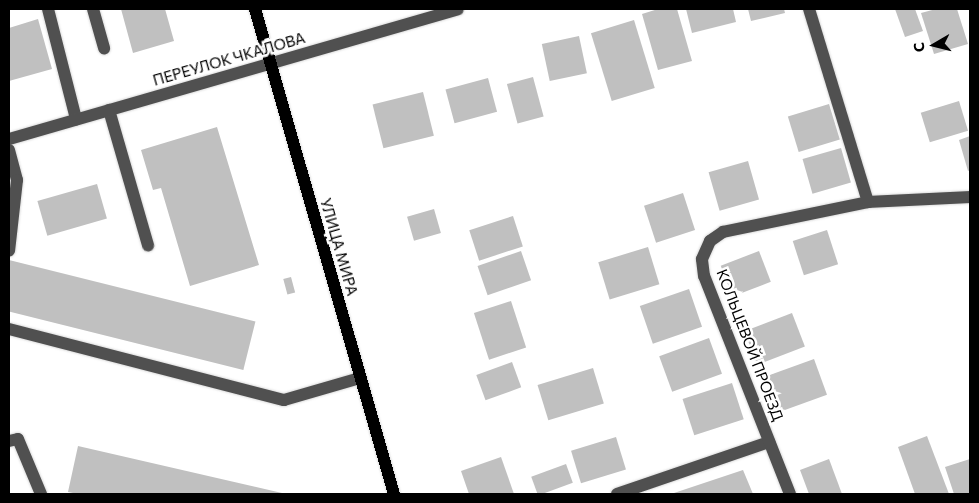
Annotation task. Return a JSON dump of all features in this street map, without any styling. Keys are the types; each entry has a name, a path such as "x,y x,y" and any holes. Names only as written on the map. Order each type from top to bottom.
{"main road":[{"name":"УЛИЦА МИРА","path":"255,9 394,494"}],"street":[{"path":"48,9 76,119"},
{"path":"93,9 104,48"},
{"name":"ПЕРЕУЛОК ЧКАЛОВА","path":"9,139 458,9"},
{"path":"809,9 868,202"},
{"path":"109,110 148,245"},
{"path":"9,150 17,180 9,251"},
{"name":"КОЛЬЦЕВОЙ ПРОЕЗД","path":"790,494 704,276 702,259 710,242 723,232 868,202 970,197"},
{"path":"9,329 284,400 360,378"},
{"path":"9,441 18,439 41,494"},
{"path":"616,494 770,442"}],"building":[{"path":"121,9 165,9 174,41 133,53"},
{"path":"658,9 677,9 692,61 658,70 642,14"},
{"path":"686,9 733,9 736,22 692,33"},
{"path":"748,9 784,9 785,13 751,21"},
{"path":"895,9 915,9 923,31 905,37"},
{"path":"936,9 957,9 968,44 934,54 921,13"},
{"path":"38,19 52,69 9,81 9,28"},
{"path":"634,20 655,88 612,101 591,33"},
{"path":"579,36 587,73 550,81 542,44"},
{"path":"533,77 544,117 518,124 507,84"},
{"path":"488,78 497,112 455,123 445,89"},
{"path":"423,92 434,136 383,148 373,105"},
{"path":"959,101 968,131 930,142 921,113"},
{"path":"829,104 840,139 799,152 788,117"},
{"path":"217,127 259,265 190,286 161,188 153,190 141,150"},
{"path":"970,136 970,170 968,171 959,140"},
{"path":"841,148 851,183 812,194 803,159"},
{"path":"748,161 759,199 720,211 709,172"},
{"path":"97,184 107,219 47,236 37,201"},
{"path":"683,193 695,230 656,243 644,206"},
{"path":"434,209 441,233 414,241 407,217"},
{"path":"513,216 523,246 479,261 469,230"},
{"path":"827,230 838,264 804,275 793,241"},
{"path":"648,247 659,284 610,299 598,262"},
{"path":"521,251 531,280 488,295 478,266"},
{"path":"759,251 771,282 733,297 721,266"},
{"path":"9,260 255,321 243,370 9,312"},
{"path":"291,277 295,292 287,295 283,279"},
{"path":"689,289 702,327 653,344 640,306"},
{"path":"511,301 526,348 489,360 474,313"},
{"path":"792,313 805,347 757,365 744,331"},
{"path":"709,338 722,374 672,392 659,356"},
{"path":"814,359 827,395 780,412 767,376"},
{"path":"512,362 521,387 486,400 476,375"},
{"path":"593,368 604,403 548,420 538,385"},
{"path":"732,383 744,419 694,435 683,399"},
{"path":"927,436 949,494 915,494 898,447"},
{"path":"616,437 626,470 581,483 571,451"},
{"path":"78,446 282,494 78,494 68,492"},
{"path":"501,457 514,494 469,494 461,471"},
{"path":"829,459 842,494 809,494 800,470"},
{"path":"970,459 970,494 954,494 945,467"},
{"path":"566,464 573,483 538,494 531,477"},
{"path":"743,470 753,494 671,494"}]}
